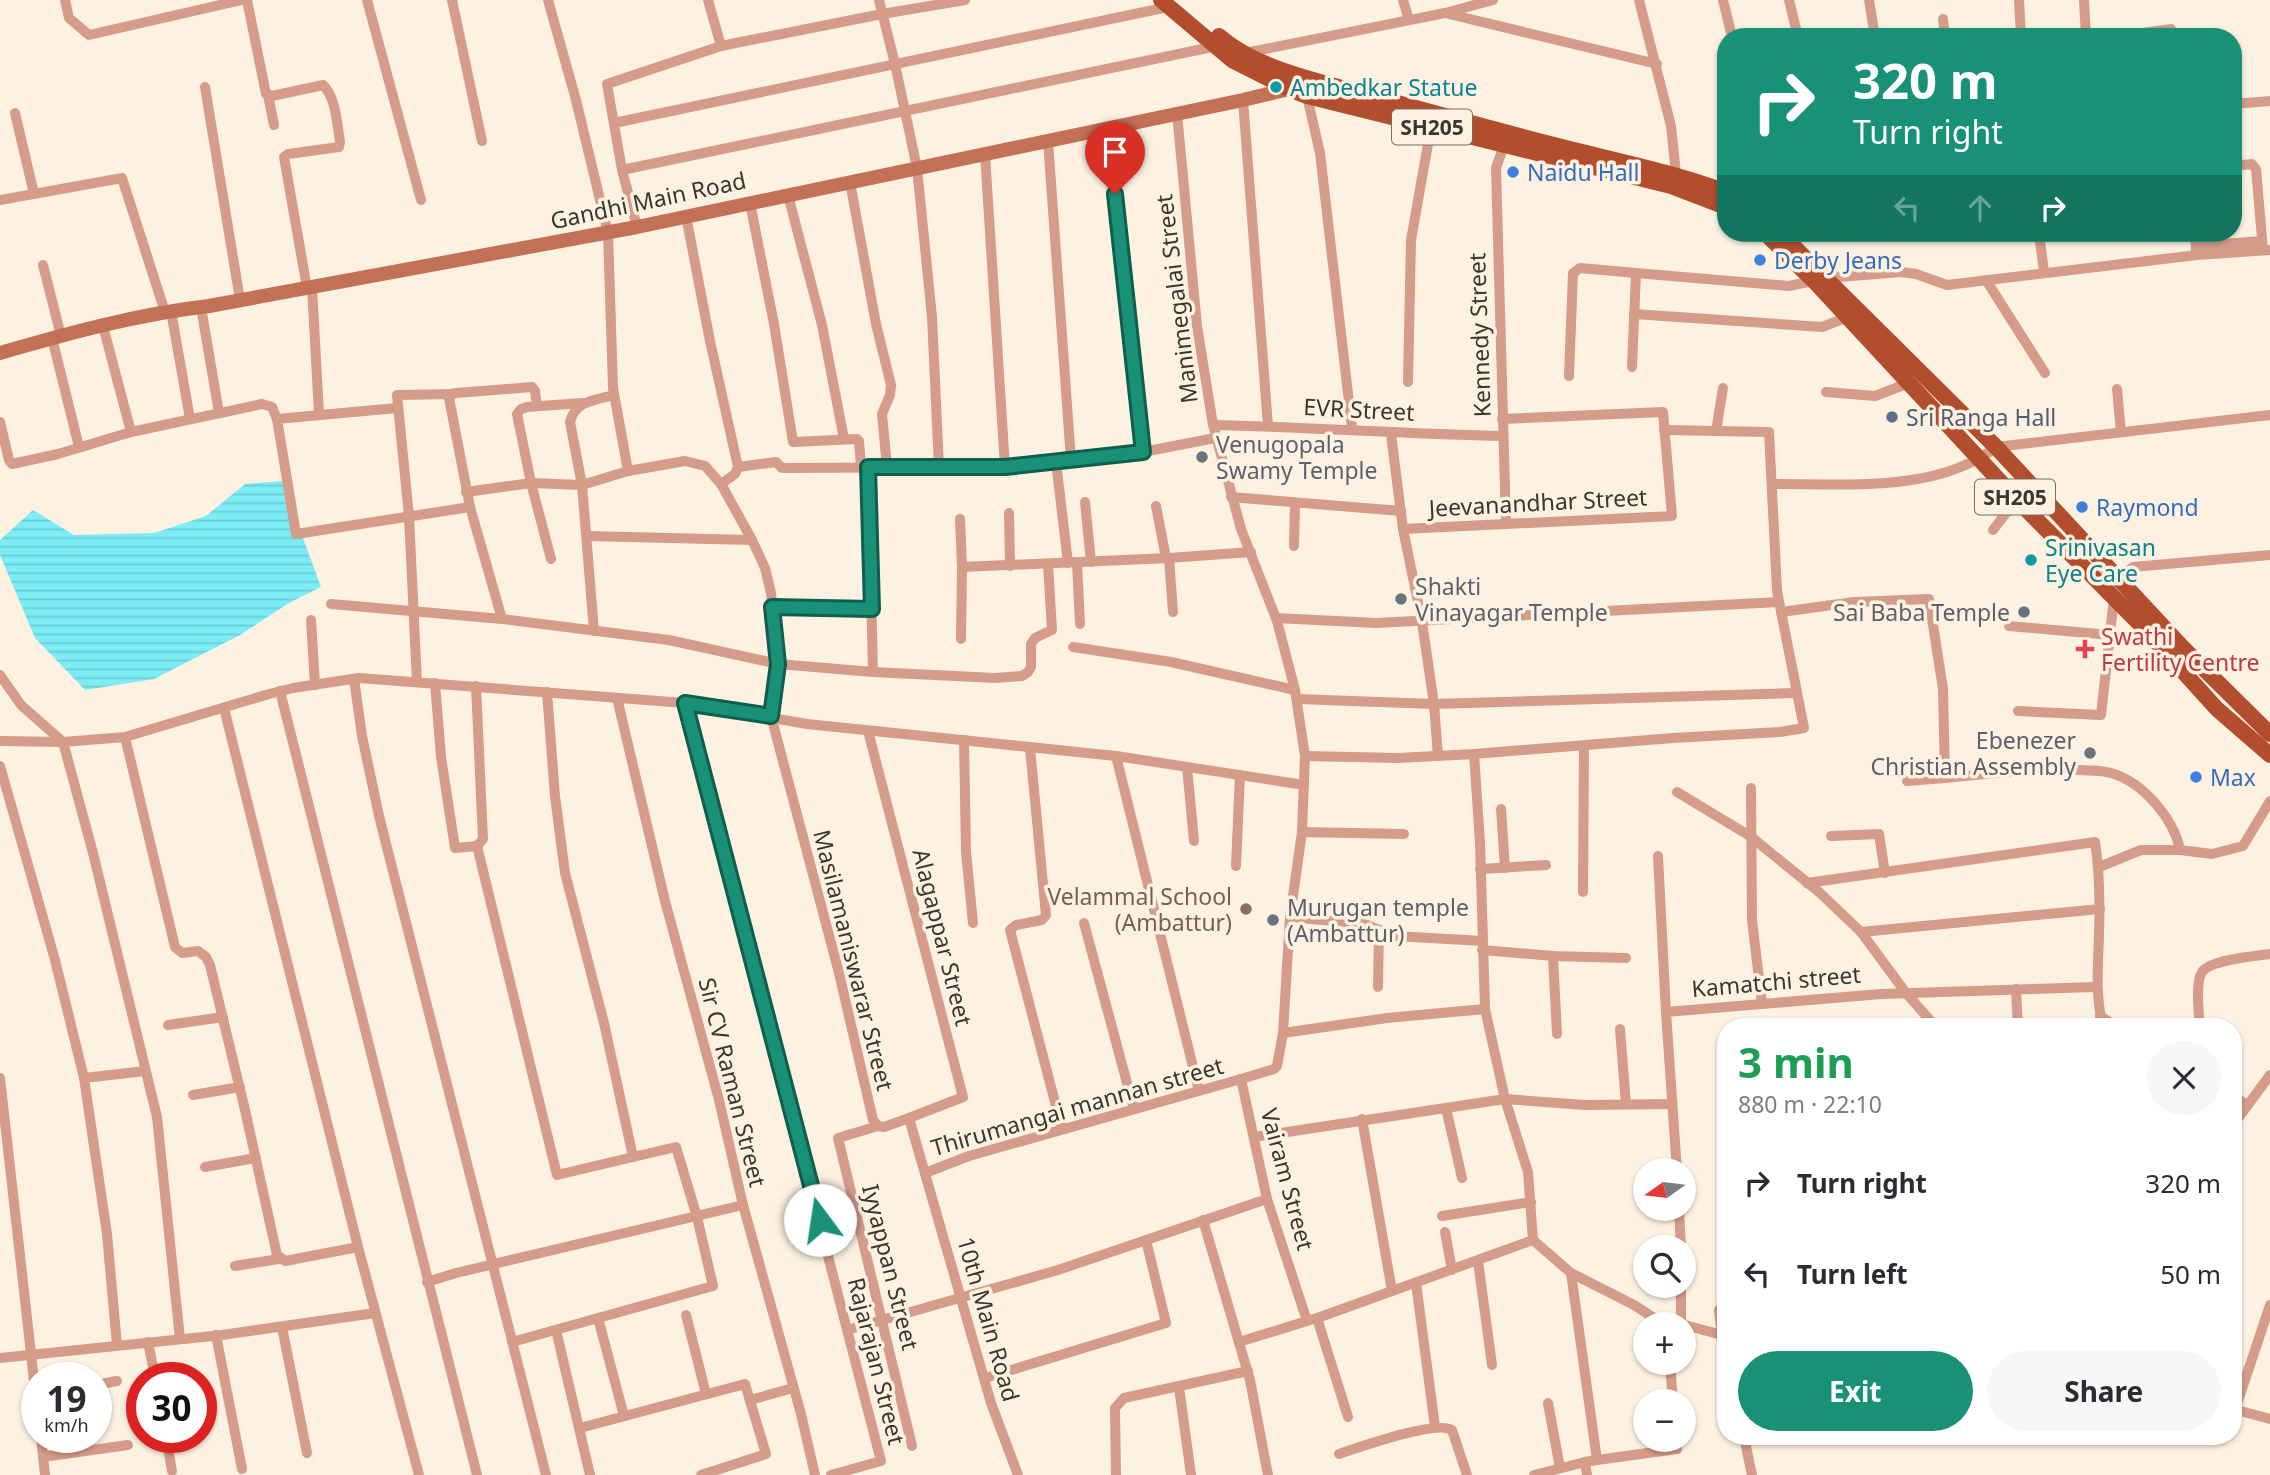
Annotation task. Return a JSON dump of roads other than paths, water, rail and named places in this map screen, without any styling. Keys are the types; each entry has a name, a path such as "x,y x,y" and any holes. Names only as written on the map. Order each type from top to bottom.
{"main road":[{"name":"SH205","path":"1169,2 1232,60 1293,82 1313,80 1524,138 1675,174 1717,189"},
{"name":"SH205","path":"1169,2 1230,46 1293,82 1307,96 1671,186 1717,203"},
{"name":"SH205","path":"1776,242 1820,279 1996,447 2119,576 2183,648 2270,734"},
{"name":"SH205","path":"1788,242 1820,279 1847,317 2021,504 2110,594 2217,709 2270,755"}],"street":[{"path":"65,0 69,18 89,35 222,2 245,0 264,92 268,95 274,125"},
{"path":"368,0 421,200"},
{"path":"452,0 482,141"},
{"path":"548,0 576,100 608,233 614,395 628,471"},
{"path":"708,0 721,46"},
{"path":"879,0 917,168 932,317 939,467"},
{"path":"637,227 622,170 607,84 721,46 965,0"},
{"path":"1403,0 1409,20"},
{"path":"1245,53 1445,13 1493,0"},
{"path":"1639,0 1671,126 1675,174"},
{"path":"1723,0 1730,28"},
{"path":"1789,0 1796,28"},
{"path":"1869,0 1874,28"},
{"path":"2019,0 2021,28"},
{"path":"2084,0 2085,28"},
{"path":"614,123 895,64 1169,2"},
{"path":"1445,13 1657,64"},
{"path":"1943,19 1944,28"},
{"path":"622,170 1217,46"},
{"path":"1313,80 1307,96 1320,153 1352,428"},
{"name":"Gandhi Main Road","path":"0,353 168,311 608,233 1048,141 1243,100 1293,82"},
{"path":"268,95 323,85 327,88 332,102 338,129 339,147 288,154 284,157 309,288 319,414"},
{"path":"205,87 240,300"},
{"path":"1243,100 1268,426"},
{"path":"2242,103 2270,101"},
{"path":"15,113 34,194"},
{"name":"Manimegalai Street","path":"1177,113 1197,327 1215,438 1231,497 1276,618 1296,694 1305,756 1302,832 1290,917 1283,1033 1277,1066 1241,1079"},
{"path":"1408,382 1411,240 1431,127"},
{"path":"1108,128 1143,452"},
{"path":"1048,141 1071,460"},
{"name":"Kennedy Street","path":"1504,145 1496,168 1506,524"},
{"path":"985,154 1005,467"},
{"path":"1569,376 1573,273 1580,268 1789,286 1820,279 1901,272 1916,274 1947,285 2196,250 2265,247 2256,169 2252,164 2242,165"},
{"path":"0,200 122,178 168,311 190,419"},
{"path":"850,181 876,324 891,385 882,414 887,467"},
{"path":"788,195 822,325 844,439"},
{"path":"750,203 774,324 793,442 855,438 859,441 864,467 873,672"},
{"path":"686,216 738,467 735,474 721,484"},
{"path":"2040,242 2044,272"},
{"path":"2196,242 2196,250"},
{"path":"43,265 79,447"},
{"path":"1632,368 1636,273"},
{"path":"1986,280 2045,373"},
{"path":"201,307 219,413"},
{"path":"1634,314 1822,327 1847,317"},
{"path":"103,326 131,432"},
{"path":"1826,392 1875,396 1909,383"},
{"path":"417,682 409,516 397,395 453,394 531,387 535,391 537,406"},
{"path":"1716,431 1723,388"},
{"path":"2117,389 2120,432"},
{"path":"453,394 450,396 450,404 466,492 502,619"},
{"path":"551,559 531,483 517,414 521,409 584,403 614,395"},
{"path":"584,403 572,414 570,422 582,485 593,631"},
{"path":"0,422 12,464 58,454 131,432 265,404 272,407 277,419 296,534 470,507"},
{"path":"277,419 397,408"},
{"path":"1305,756 1474,754 1780,732 1804,728 1780,607 1769,432 1664,430 1663,412 1502,419"},
{"path":"1772,484 1908,482 1958,469 1980,459 1996,447 2270,415"},
{"name":"EVR Street","path":"1213,425 1352,428 1391,433 1503,436"},
{"name":"Jeevanandhar Street","path":"1404,529 1672,516 1664,430"},
{"path":"1391,433 1401,511 1434,704 1438,756"},
{"path":"738,467 776,462 782,468 1005,467 1143,452 1215,438"},
{"path":"466,492 531,483 582,485 628,471 678,461 694,461 705,466 721,484 765,568 778,664 771,716"},
{"path":"1056,462 1080,624"},
{"path":"1231,497 1401,511"},
{"path":"1085,502 1091,562"},
{"path":"1294,546 1295,503"},
{"path":"1993,530 2006,513 2021,504"},
{"path":"1156,506 1167,558 1173,612"},
{"path":"1009,513 1010,565"},
{"path":"960,519 961,639"},
{"path":"587,537 752,540"},
{"path":"962,568 1251,552"},
{"path":"2018,711 2101,715 2110,635 2110,594 2119,576 2133,567 2270,555"},
{"path":"331,604 502,619 669,640 778,664 995,678 1026,674 1031,667 1031,644 1035,638 1052,630 1048,564"},
{"path":"1276,618 1376,623 1422,622 1929,599 1943,689 1945,778"},
{"path":"772,607 872,609"},
{"path":"311,621 315,685"},
{"path":"2009,626 2110,635"},
{"path":"1073,647 1171,662 1296,694 1434,704 1797,693"},
{"path":"0,675 21,705 63,742 93,853 157,1118 180,1339"},
{"path":"354,679 369,776 546,1475"},
{"path":"0,741 63,742 125,737 280,691 354,679 685,703 807,724 1116,756 1304,785"},
{"path":"435,683 441,757 456,848 477,846 483,839 476,686"},
{"path":"280,691 477,1475"},
{"path":"547,692 555,796 565,873 604,1023 633,1157"},
{"name":"Sir CV Raman Street","path":"617,698 665,901 815,1475"},
{"name":"Rajarajan Street","path":"685,703 881,1461 831,1475"},
{"path":"224,708 375,1314 419,1475"},
{"name":"Masilamaniswarar Street","path":"771,716 839,973 873,1119 878,1126 884,1127 909,1118 925,1173"},
{"name":"Alagappar Street","path":"868,731 963,1097 909,1118"},
{"path":"125,737 174,947 183,953 198,951 206,957 240,1087 279,1259"},
{"path":"964,740 966,852 973,923"},
{"path":"1583,892 1584,746"},
{"path":"1030,748 1047,912 1042,920 1016,925 1010,930 1062,1129"},
{"path":"1474,754 1485,1009 1505,1100 1528,1172 1533,1240 1571,1273 1645,1312"},
{"path":"1116,756 1199,1091"},
{"path":"0,766 55,960 84,1078 107,1234 117,1345"},
{"path":"1187,767 1194,841"},
{"path":"1907,781 2055,769 2111,773 2133,785 2169,820 2177,834 2180,850"},
{"path":"1236,866 1240,775"},
{"path":"1751,788 1752,920 1762,1004"},
{"path":"1677,792 1750,836 1807,883 1861,932 1928,1018"},
{"path":"2099,867 2141,850 2180,850 2212,854 2243,846 2270,801"},
{"path":"1502,809 1505,868"},
{"path":"1302,832 1404,834"},
{"path":"1831,836 1879,834 1885,873"},
{"path":"1807,883 2095,842 2099,867 2100,909 2096,987 2100,1018"},
{"path":"477,846 557,1175 676,1147 697,1217 713,1286 512,1342"},
{"path":"1658,856 1666,1012"},
{"path":"1480,869 1546,865"},
{"path":"1861,932 2100,909"},
{"path":"1290,917 1364,923 1395,936 1553,956 1626,958"},
{"path":"1084,923 1134,1109"},
{"path":"1378,987 1379,930"},
{"path":"2200,1018 2199,982 2202,972 2221,962 2270,954"},
{"path":"1553,956 1557,1034"},
{"name":"Kamatchi street","path":"1676,1158 1666,1012 1881,993 2096,987"},
{"path":"2015,989 2017,1018"},
{"path":"1283,1033 1387,1018 1485,1009"},
{"path":"168,1025 223,1017"},
{"path":"1620,1029 1626,1104"},
{"path":"84,1078 145,1071"},
{"path":"2242,1112 2270,1075"},
{"path":"0,1078 6,1190 31,1362"},
{"name":"Thirumangai mannan street","path":"925,1173 969,1156 1241,1079"},
{"name":"Vairam Street","path":"1241,1079 1267,1199 1312,1320 1328,1346 1348,1417"},
{"path":"193,1095 240,1087"},
{"path":"1254,1137 1505,1100 1585,1105 1671,1104"},
{"path":"2242,1102 2247,1105"},
{"path":"1446,1108 1462,1178"},
{"path":"1363,1119 1392,1292"},
{"name":"Iyyappan Street","path":"878,1126 838,1138 912,1446"},
{"path":"205,1167 256,1158"},
{"name":"10th Main Road","path":"925,1173 991,1403 1018,1475"},
{"path":"847,1330 1058,1270 1267,1199"},
{"path":"1442,1216 1531,1202"},
{"path":"428,1282 743,1205"},
{"path":"1203,1220 1248,1371 1268,1475"},
{"path":"1445,1232 1452,1270"},
{"path":"985,1378 1166,1323 1146,1240"},
{"path":"1239,1342 1312,1320 1533,1240"},
{"path":"235,1266 279,1259 285,1261 358,1247"},
{"path":"1478,1261 1492,1365"},
{"path":"1571,1273 1597,1460"},
{"path":"1416,1283 1435,1427"},
{"path":"2242,1386 2270,1305"},
{"path":"0,1358 216,1335 375,1314"},
{"path":"686,1315 706,1394"},
{"path":"598,1318 624,1416"},
{"path":"282,1327 307,1453"},
{"path":"1696,1328 1717,1334"},
{"path":"556,1330 590,1475"},
{"path":"216,1335 242,1469"},
{"path":"148,1342 152,1362"},
{"path":"1116,1475 1115,1417 1118,1403 1124,1398 1248,1371"},
{"path":"112,1382 117,1381"},
{"path":"580,1428 744,1384 766,1454 701,1475"},
{"path":"1179,1387 1192,1475"},
{"path":"750,1400 793,1388"},
{"path":"1548,1402 1560,1468"},
{"path":"2242,1411 2270,1419"},
{"path":"1339,1454 1435,1427 1446,1427 1452,1430 1467,1475"},
{"path":"43,1458 126,1445"},
{"path":"1746,1445 1752,1475"},
{"path":"1534,1475 1585,1462 1655,1452"},
{"path":"43,1453 45,1475"},
{"path":"169,1453 172,1471"},
{"path":"1585,1462 1587,1475"}],"water":[{"path":"282,481 321,587 289,603 240,635 154,679 85,690 35,638 0,555 0,540 33,510 74,535 154,533 206,516 245,484"}],"place":[{"name":"Ambedkar Statue","path":"1276,87"},
{"name":"Naidu Hall","path":"1513,172"},
{"name":"Derby Jeans","path":"1760,260"},
{"name":"Sri Ranga Hall","path":"1892,417"},
{"name":"Venugopala Swamy Temple","path":"1202,457"},
{"name":"Raymond","path":"2082,507"},
{"name":"Srinivasan Eye Care","path":"2031,560"},
{"name":"Shakti Vinayagar Temple","path":"1401,599"},
{"name":"Sai Baba Temple","path":"2024,612"},
{"name":"Swathi Fertility Centre","path":"2085,649"},
{"name":"Ebenezer Christian Assembly","path":"2090,753"},
{"name":"Max","path":"2196,777"},
{"name":"Velammal School (Ambattur)","path":"1246,909"},
{"name":"Murugan temple (Ambattur)","path":"1273,920"}]}
